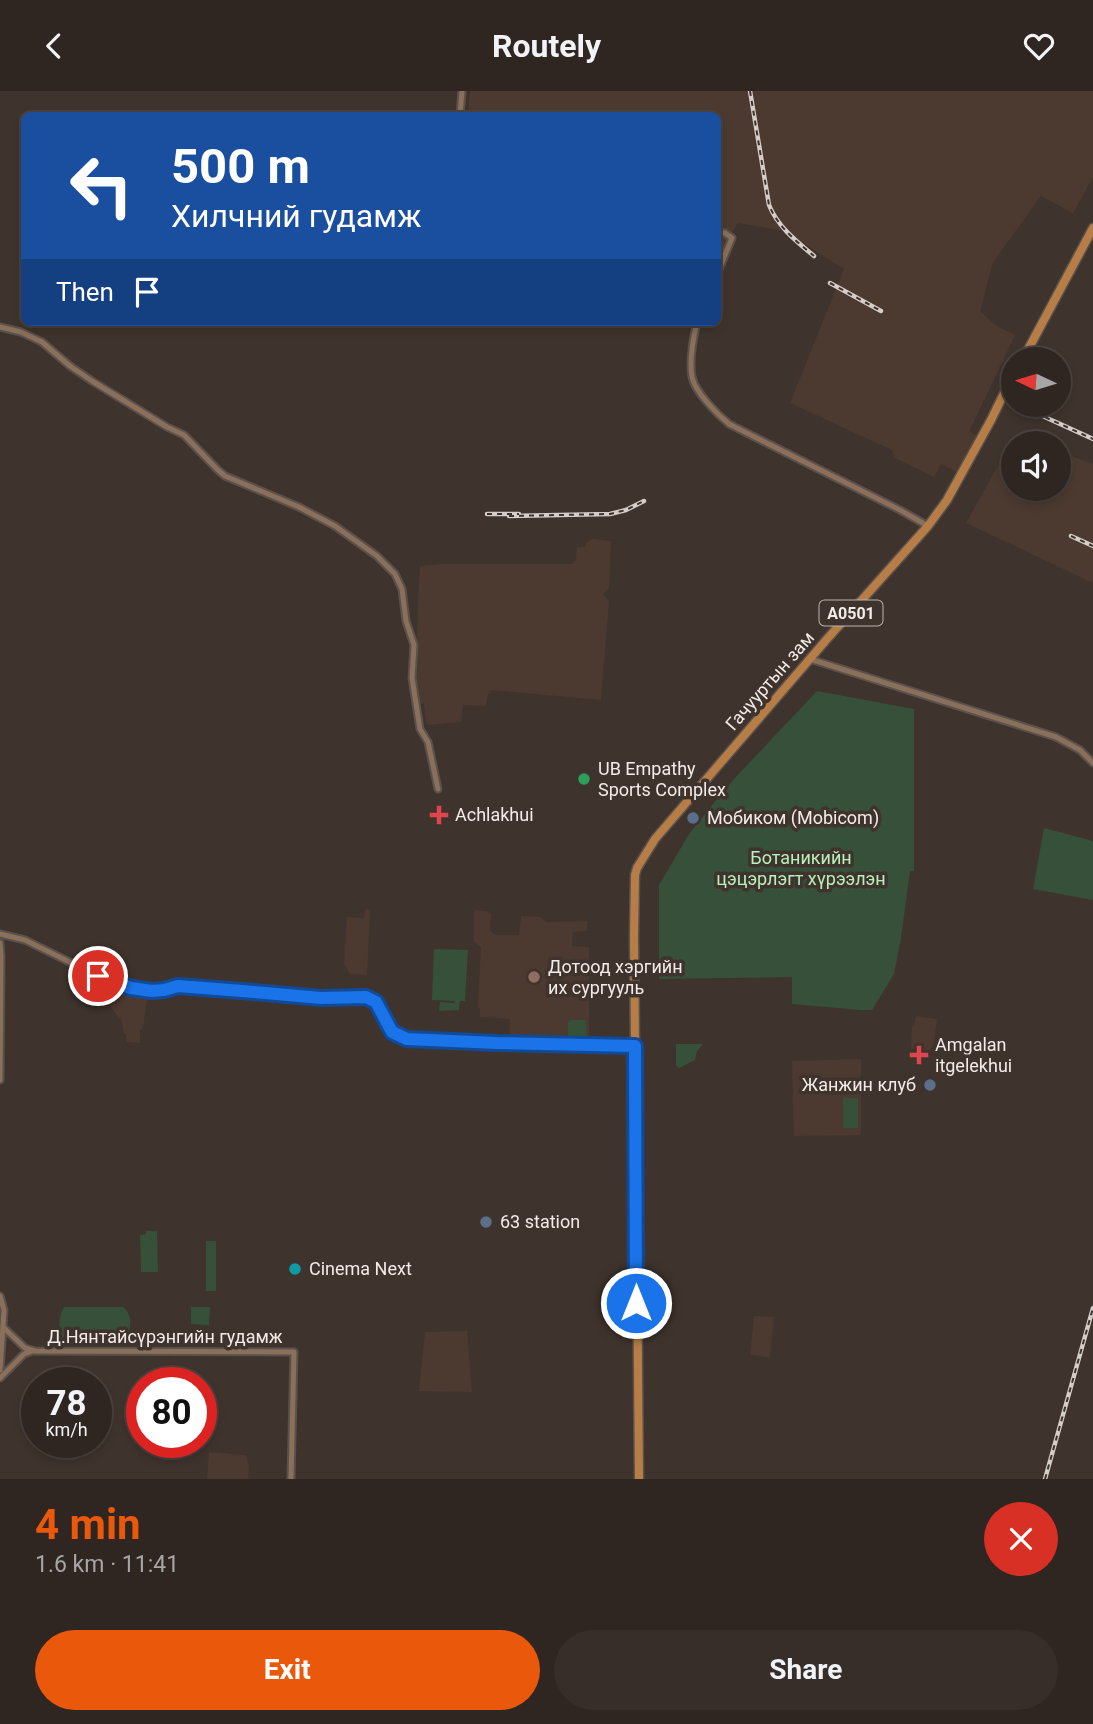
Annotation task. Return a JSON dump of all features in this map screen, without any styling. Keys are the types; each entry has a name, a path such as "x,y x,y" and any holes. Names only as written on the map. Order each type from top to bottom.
{"highway":[{"path":"1029,347 1093,228"},
{"name":"Гачууртын зам","path":"635,1046 635,882 637,868 642,859 662,830 928,526 947,500 1001,400"},
{"name":"Гачууртын зам","path":"991,420 1001,405"},
{"name":"A0501","path":"635,1046 639,1479"}],"main road":[{"path":"460,112 462,91"},
{"path":"721,232 732,238 721,265"},
{"path":"696,326 692,376 695,385 718,415 729,424 928,526"},
{"path":"0,327 21,332 42,342 92,381 184,435 222,473 335,526 388,565 402,589 406,621 414,645 412,678 420,729 427,740 438,789"},
{"path":"810,659 1056,737 1080,750 1093,763"},
{"path":"0,934 21,938 94,975 145,991 161,991 178,986 321,998 369,997 377,1004 391,1031 404,1038 635,1046"},
{"path":"0,1080 2,942 21,938"},
{"path":"0,1296 4,1307 0,1370"},
{"name":"Д.Нянтайсүрэнгийн гудамж","path":"3,1327 25,1348 35,1351 295,1352 291,1479"},
{"path":"0,1378 26,1353 35,1351"}],"shaded area":[{"path":"470,91 1093,91 1093,177 1073,213 1041,196 993,262 980,311 995,325 1015,335 1009,347 1001,347 1001,365 969,432 978,436 959,473 941,464 934,477 895,458 892,450 790,403 844,269 784,231 738,223 721,254 721,112 468,112"},
{"path":"1072,456 1093,464 1093,583 966,523 1001,460 1001,501 1071,501"},
{"path":"592,539 611,541 609,588 603,594 609,601 601,700 491,690 486,706 463,705 461,722 428,725 424,704 420,703 416,678 420,566 572,564 576,560 577,547 586,547 586,543"},
{"path":"365,909 370,910 367,975 350,974 344,964 347,917 364,918"},
{"name":"Дотоод хэргийн их сургууль","path":"474,910 491,914 490,930 495,935 519,935 521,916 540,917 546,922 587,921 587,931 573,932 572,946 589,947 589,1038 509,1038 510,1019 480,1017 478,1008 481,947 474,942"},
{"path":"115,986 148,993 140,1043 127,1042 122,1021 107,1002 108,989 114,989"},
{"path":"916,1016 937,1019 930,1051 911,1048 912,1027"},
{"path":"861,1059 860,1135 794,1136 792,1061"},
{"path":"754,1316 774,1317 770,1357 750,1355"},
{"path":"467,1331 472,1392 419,1391 425,1332"},
{"path":"217,1453 246,1455 248,1479 207,1479 209,1458 217,1458"}],"green space":[{"name":"Ботаникийн цэцэрлэгт хүрээлэн","path":"817,691 914,709 914,871 910,871 894,974 872,1010 792,1004 791,977 659,979 659,885 689,834 712,805"},
{"path":"1044,828 1093,841 1093,900 1033,889"},
{"path":"434,949 468,950 465,1001 460,1001 459,1010 439,1011 440,1002 455,1001 432,1000"},
{"path":"570,1020 586,1020 587,1038 568,1037"},
{"path":"676,1044 703,1044 697,1051 695,1060 679,1068 676,1065"},
{"path":"843,1098 858,1098 858,1128 843,1128"},
{"path":"146,1231 157,1231 158,1272 141,1272 140,1235 146,1234"},
{"path":"206,1241 216,1241 216,1291 206,1291"},
{"path":"64,1307 123,1307 129,1315 129,1329 121,1342 66,1342 59,1325"},
{"path":"191,1307 210,1307 209,1325 191,1324"}],"railway":[{"path":"750,91 769,205 782,227 814,256"},
{"path":"830,283 881,311"},
{"path":"1045,417 1093,439"},
{"path":"509,516 610,514 644,501"},
{"path":"487,514 519,514"},
{"path":"1071,536 1093,546"},
{"path":"1045,1479 1093,1308"}],"place":[{"name":"UB Empathy Sports Complex","path":"584,779"},
{"name":"Achlakhui","path":"439,815"},
{"name":"Мобиком (Mobicom)","path":"693,818"},
{"name":"Дотоод хэргийн их сургууль","path":"534,977"},
{"name":"Amgalan itgelekhui","path":"919,1055"},
{"name":"Жанжин клуб","path":"930,1085"},
{"name":"63 station","path":"486,1222"},
{"name":"Cinema Next","path":"295,1269"}],"route":[{"path":"98,976 131,988 152,991 178,986 321,998 366,997 376,1002 392,1032 407,1039 635,1046 636,1303"}]}
